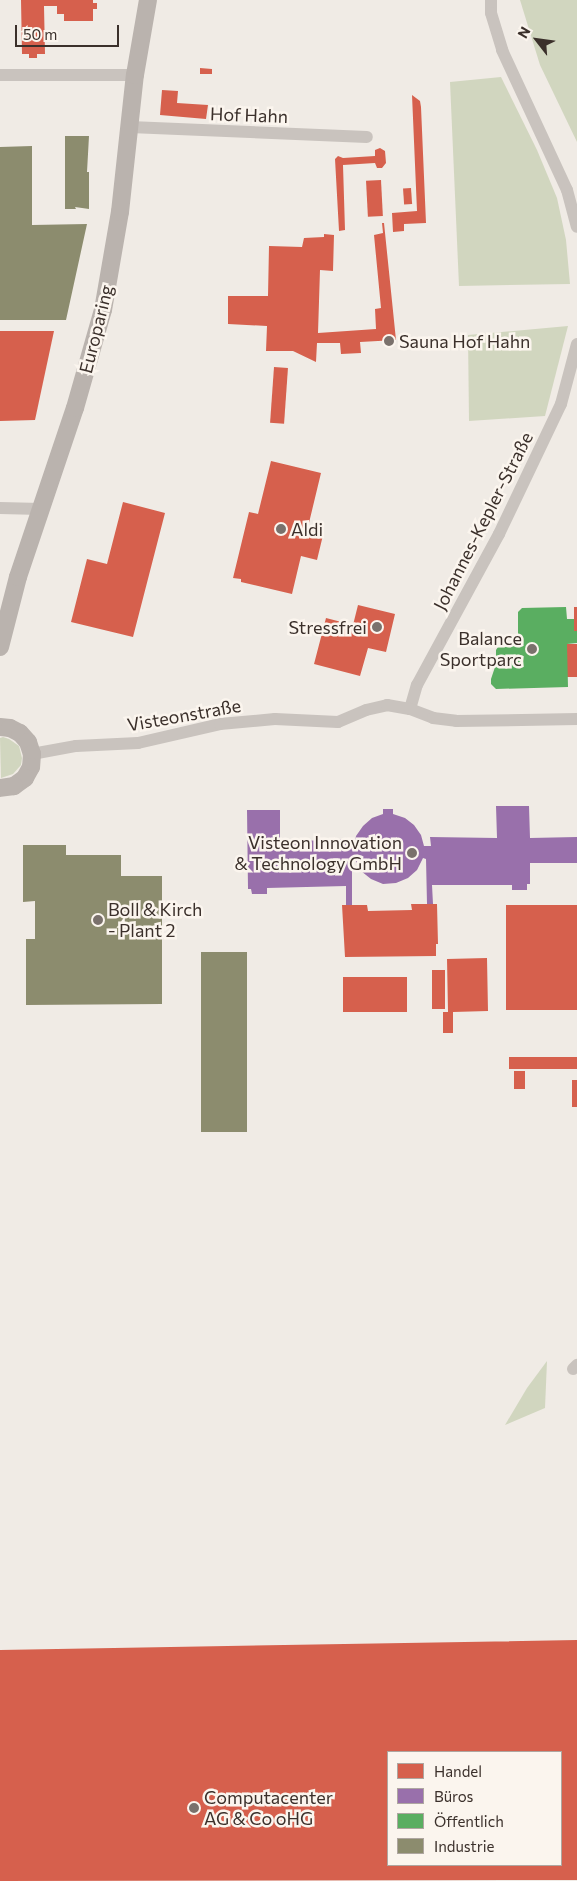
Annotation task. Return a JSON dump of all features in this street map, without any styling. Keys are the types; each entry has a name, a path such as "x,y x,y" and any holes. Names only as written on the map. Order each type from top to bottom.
{"street":[{"name":"Europaring","path":"0,647 18,576 75,408 103,310 120,212 136,75 148,0"},
{"path":"491,0 491,13 502,50 567,190 577,227"},
{"path":"0,74 136,75"},
{"name":"Hof Hahn","path":"130,127 367,137"},
{"name":"Johannes-Kepler-Straße","path":"410,709 417,685 498,534 561,404 577,344"},
{"path":"0,508 41,509"},
{"name":"Visteonstraße","path":"32,754 76,746 138,744 220,724 275,719 338,722 366,710 387,705 410,709 433,718 456,721 577,720"},
{"path":"0,727 10,728 20,733 28,742 32,754 31,767 24,778 14,786 0,788"}],"green space":[{"path":"520,0 577,0 577,142 540,65"},
{"path":"501,77 537,150 557,198 566,240 570,284 459,286 450,82"},
{"path":"568,326 545,416 469,421 468,335"},
{"path":"3,737 19,746 22,758 21,765 13,774 1,778 0,738"},
{"path":"547,1361 545,1408 505,1425 527,1388"}],"building: Handel":[{"path":"21,0 93,0 93,3 97,3 97,9 93,9 93,21 64,21 64,14 57,14 57,6 44,6 45,54 37,54 37,58 29,58 29,54 22,54"},
{"path":"200,68 212,69 212,74 200,74"},
{"path":"162,90 178,91 177,103 208,105 206,119 160,115"},
{"path":"412,95 420,101 421,107 426,223 404,224 404,231 393,232 392,213 417,211"},
{"path":"380,148 385,151 386,163 382,168 377,168 375,163 343,165 345,230 339,231 335,159 338,156 343,158 375,156 375,150"},
{"path":"381,180 383,216 368,217 366,181"},
{"path":"411,188 412,204 404,205 403,189"},
{"path":"382,223 384,223 396,340 360,342 361,353 341,354 340,343 317,343 316,362 293,351 266,351 267,326 228,324 228,296 268,296 269,246 302,247 304,238 324,237 324,234 334,235 333,271 320,270 318,333 376,329 375,309 381,308 374,235 383,233"},
{"path":"0,331 54,331 35,420 0,421"},
{"path":"274,367 288,368 284,424 270,423"},
{"name":"Aldi","path":"271,461 321,473 308,527 324,531 317,560 301,556 292,594 241,582 241,579 233,578 249,512 258,514"},
{"path":"123,502 165,513 133,637 71,622 87,559 107,564"},
{"path":"358,605 395,614 386,652 368,648 360,676 314,664 326,618 353,625"},
{"path":"574,607 577,607 577,631 574,631"},
{"path":"567,644 577,644 577,677 567,677"},
{"path":"411,904 437,904 438,944 436,944 436,956 345,957 342,905 367,905 368,911 412,910"},
{"path":"506,905 577,905 577,1010 506,1010"},
{"path":"487,958 488,1011 453,1012 453,1033 443,1033 443,1012 448,1012 447,959"},
{"path":"432,970 445,970 445,1009 432,1009"},
{"path":"343,977 407,977 407,1012 343,1012"},
{"path":"509,1057 577,1057 577,1069 509,1069"},
{"path":"514,1071 525,1071 525,1089 514,1089"},
{"path":"572,1080 577,1080 577,1107 572,1107"},
{"name":"Computacenter AG & Co oHG","path":"577,1640 577,1880 0,1881 0,1650"}],"building: Büros":[{"name":"Visteon Innovation & Technology GmbH","path":"496,806 529,806 530,838 577,837 577,863 530,863 530,884 527,884 527,890 512,890 512,885 432,885 433,904 427,904 426,859 423,858 417,870 408,878 396,883 383,884 371,879 361,871 355,859 352,860 352,905 346,905 346,886 267,888 267,894 252,894 251,889 248,889 247,810 280,810 280,842 346,839 346,847 354,847 356,836 363,826 372,818 383,814 383,809 393,809 393,814 405,818 414,825 421,835 424,846 431,846 430,837 497,838"}],"building: Öffentlich":[{"name":"Balance Sportparc","path":"566,607 567,619 574,619 574,631 577,631 577,643 567,644 568,687 496,689 491,684 491,679 496,664 496,650 498,647 510,647 510,643 518,637 518,612 522,608"}],"building: Industrie":[{"path":"65,136 89,136 87,172 89,172 89,209 75,207 76,209 65,209"},
{"path":"32,146 32,225 87,224 66,320 0,320 0,147"},
{"name":"Boll & Kirch - Plant 2","path":"23,845 66,845 66,855 121,855 121,876 162,876 162,1004 26,1005 26,939 35,939 35,901 23,902"},
{"path":"201,952 247,952 247,1132 201,1132"}],"place":[{"name":"Sauna Hof Hahn","path":"389,341"},
{"name":"Aldi","path":"281,529"},
{"name":"Stressfrei","path":"377,627"},
{"name":"Balance Sportparc","path":"532,649"},
{"name":"Visteon Innovation & Technology GmbH","path":"412,853"},
{"name":"Boll & Kirch - Plant 2","path":"98,920"},
{"name":"Computacenter AG & Co oHG","path":"194,1808"}]}
